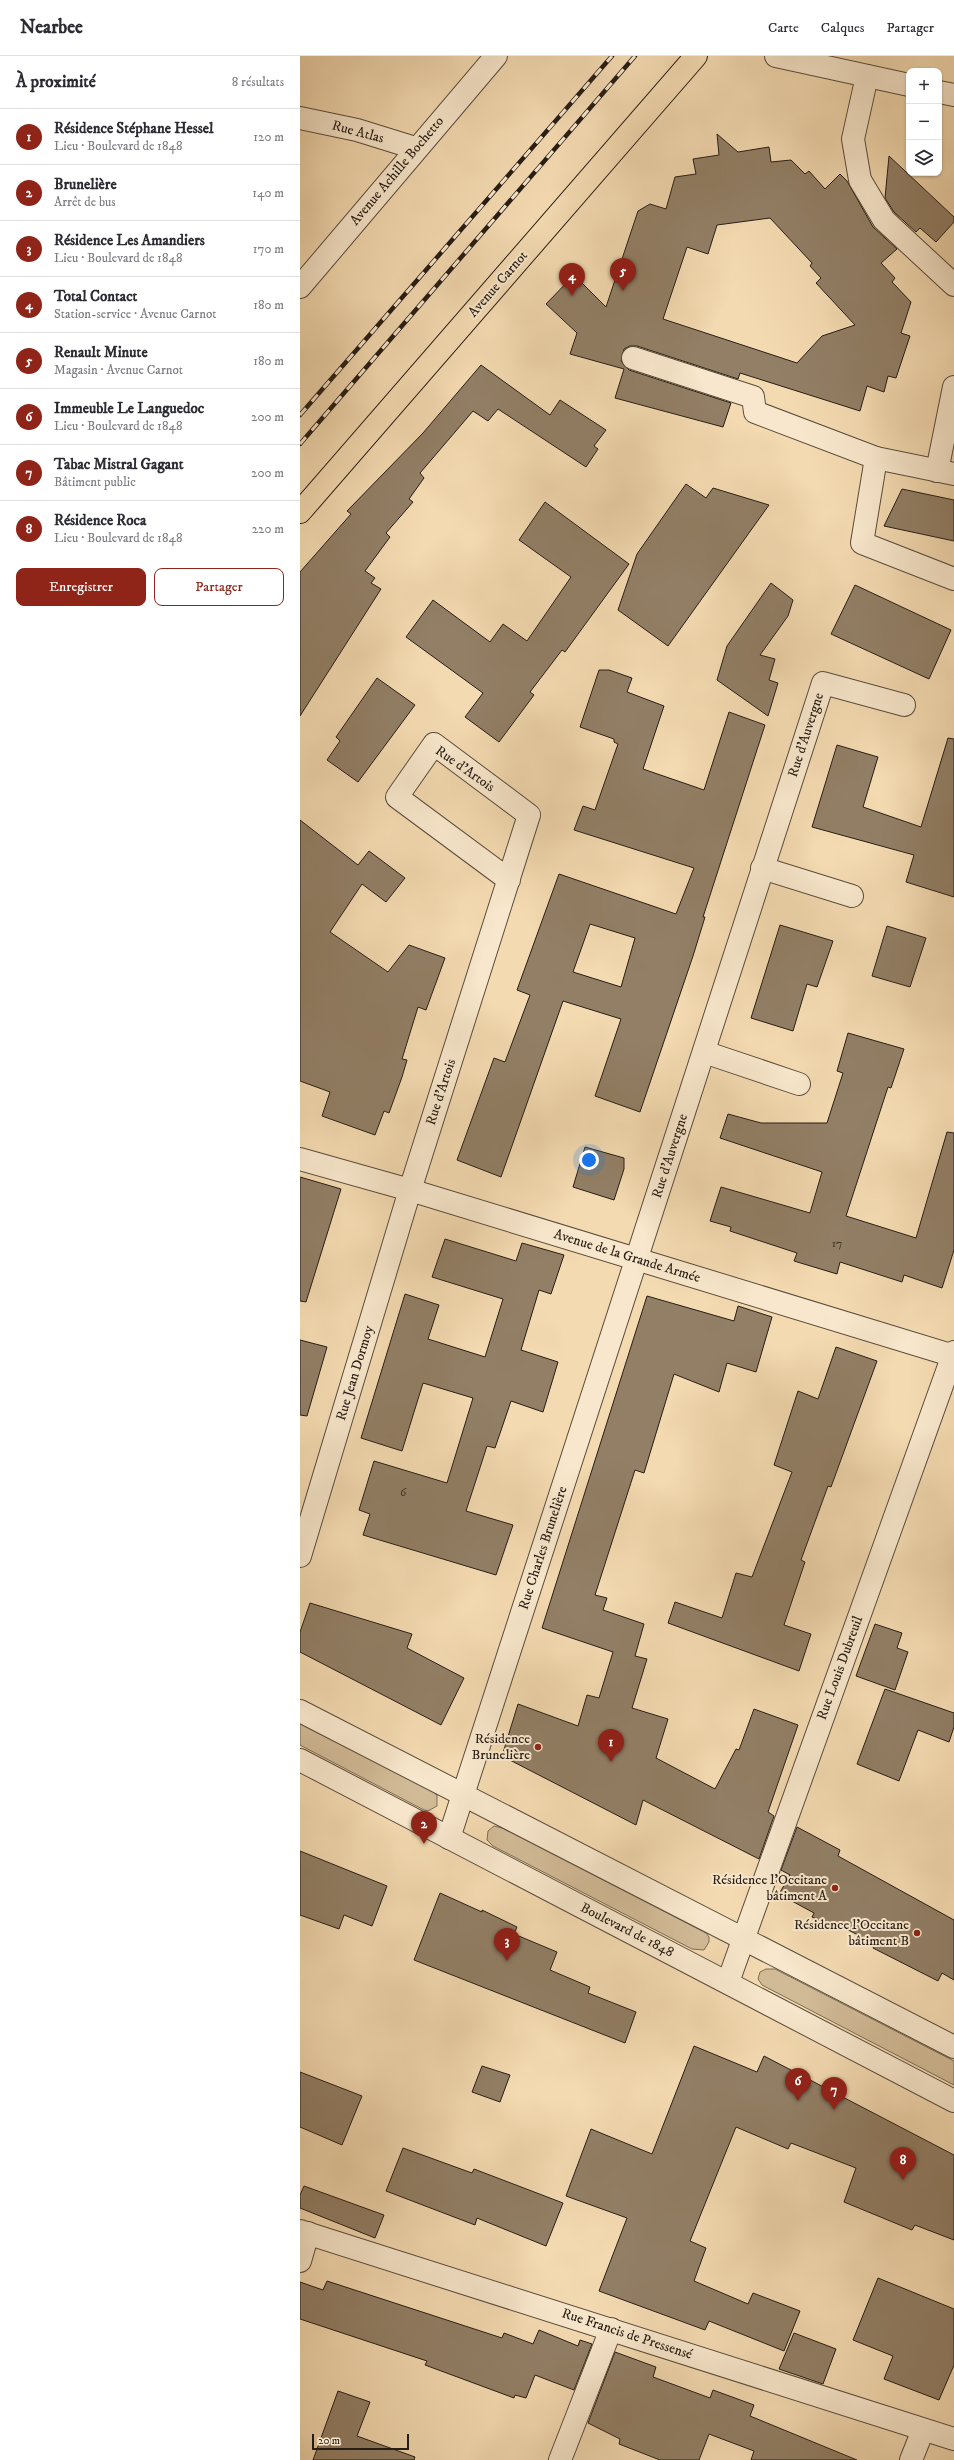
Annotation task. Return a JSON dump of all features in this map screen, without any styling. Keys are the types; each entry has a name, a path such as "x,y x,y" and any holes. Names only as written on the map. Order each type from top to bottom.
{"main road":[{"name":"Avenue Carnot","path":"300,512 696,56"}],"street":[{"name":"Avenue Achille Bochetto","path":"300,287 415,148 496,56"},
{"path":"776,56 906,85"},
{"path":"867,76 853,139 860,180 884,220 954,284"},
{"path":"942,93 954,96"},
{"name":"Rue Atlas","path":"300,118 357,130 415,148"},
{"path":"633,358 753,397 755,412 876,458 946,472 954,387"},
{"path":"876,458 862,543 954,580"},
{"name":"Rue d'Auvergne","path":"636,1259 823,683 904,705"},
{"name":"Rue d'Artois","path":"410,1190 509,880 529,815 434,744 397,797 509,880"},
{"path":"762,868 852,896"},
{"path":"704,1052 799,1084"},
{"name":"Avenue de la Grande Armée","path":"300,1159 410,1190 954,1354"},
{"name":"Rue Jean Dormoy","path":"300,1556 410,1190"},
{"name":"Rue Charles Brunelière","path":"448,1838 463,1796 636,1259"},
{"name":"Rue Louis Dubreuil","path":"728,1982 954,1354"},
{"path":"300,1711 463,1796 743,1937 954,2048"},
{"name":"Boulevard de 1848","path":"300,1760 954,2100"},
{"path":"300,2261 304,2232"},
{"name":"Rue Francis de Pressensé","path":"304,2232 954,2439"},
{"path":"560,2460 611,2329"},
{"path":"911,2460 923,2430"}],"shaded area":[{"path":"300,1722 432,1791 437,1795 437,1806 428,1811 424,1810 300,1745"},
{"path":"494,1826 502,1828 706,1933 709,1937 709,1942 704,1950 692,1949 493,1846 487,1840 488,1831"},
{"path":"766,1969 775,1969 954,2061 954,2085 762,1985 758,1979 760,1972"}],"building":[{"path":"717,134 738,152 769,147 771,162 791,160 805,174 809,171 825,189 840,174 847,181 873,227 897,249 881,263 895,278 892,282 911,302 901,333 910,336 896,378 888,376 884,392 867,386 860,411 740,373 738,379 637,346 630,346 624,349 621,361 629,370 731,403 723,427 615,398 624,369 570,354 577,333 546,304 574,275 606,307 638,211 650,204 666,209 675,177 696,174 693,159 719,155","holes":["770,218 812,263 810,266 821,278 816,283 855,325 822,336 797,363 663,319 687,247 708,254 717,225"]},
{"path":"889,156 906,172 906,176 910,176 954,217 954,222 936,242 920,228 916,232 894,212 885,198"},
{"path":"481,365 550,415 560,400 606,430 594,446 598,449 586,467 498,409 488,421 473,411 420,473 424,478 409,499 413,502 386,533 390,537 365,571 375,578 371,583 381,589 300,716 300,572 351,514 347,511 423,433"},
{"path":"686,484 706,498 713,488 769,505 668,646 618,610 637,554"},
{"path":"902,489 954,500 954,541 884,526"},
{"path":"545,502 629,564 565,652 562,650 530,692 534,695 499,742 465,717 483,693 406,637 433,600 490,642 503,624 527,641 571,577 519,540"},
{"path":"771,583 793,600 788,616 760,655 775,659 769,680 778,683 768,716 717,680 727,646"},
{"path":"855,585 951,630 929,679 831,634"},
{"path":"599,670 609,670 632,678 627,692 664,706 643,769 704,790 729,712 765,725 703,917 705,917 693,956 640,1112 595,1096 621,1019 563,1001 501,1177 457,1160 494,1058 505,1062 530,995 517,990 559,874 676,914 694,868 574,830 583,806 595,810 618,744 614,742 614,739 580,727","holes":["590,924 635,938 621,987 573,972"]},
{"path":"377,678 415,705 358,782 327,760 340,741 336,737"},
{"path":"948,738 954,739 954,897 906,882 914,855 812,827 837,745 878,757 863,807 921,827"},
{"path":"300,820 358,865 369,851 405,878 386,902 362,884 330,932 388,972 409,945 445,958 426,1010 418,1007 402,1059 407,1060 402,1077 389,1113 384,1111 375,1135 322,1116 330,1092 300,1081"},
{"path":"780,925 833,941 817,987 807,984 793,1031 751,1018"},
{"path":"887,926 926,938 910,987 872,976"},
{"path":"848,1033 904,1049 891,1088 888,1087 846,1216 916,1238 947,1132 954,1133 954,1250 942,1288 904,1275 902,1282 840,1262 837,1274 794,1261 797,1253 730,1231 731,1227 710,1221 721,1187 810,1213 822,1172 720,1138 728,1114 761,1123 827,1123 843,1073 837,1071"},
{"path":"585,1147 624,1158 624,1169 614,1200 573,1187"},
{"path":"300,1177 341,1189 306,1302 300,1301"},
{"path":"445,1239 516,1261 522,1243 564,1255 551,1294 539,1290 521,1350 558,1362 543,1412 511,1401 495,1448 487,1446 466,1511 513,1525 496,1575 363,1535 370,1514 359,1510 374,1461 447,1483 473,1398 423,1383 402,1451 361,1438 405,1294 439,1305 428,1339 485,1357 503,1299 432,1277"},
{"path":"647,1296 734,1321 738,1306 772,1317 756,1372 727,1363 719,1392 674,1374 644,1473 635,1470 595,1595 607,1598 603,1610 644,1624 635,1656 647,1659 632,1708 668,1719 656,1758 715,1789 736,1749 739,1750 754,1709 798,1725 768,1812 774,1816 759,1859 643,1800 636,1825 502,1756 518,1704 578,1726 587,1695 599,1698 613,1652 542,1628"},
{"path":"300,1340 327,1347 307,1416 300,1415"},
{"path":"836,1347 877,1361 831,1487 828,1486 801,1560 805,1562 784,1625 811,1634 799,1671 668,1623 675,1602 722,1618 736,1573 752,1577 792,1472 774,1465 798,1391 818,1399"},
{"path":"310,1603 412,1634 407,1648 464,1678 441,1725 300,1652 300,1632"},
{"path":"875,1624 902,1633 897,1648 908,1652 895,1690 856,1676"},
{"path":"885,1689 954,1713 954,1727 949,1742 918,1730 899,1781 857,1764"},
{"path":"797,1827 840,1850 838,1856 954,1920 954,1980 942,1973 938,1981 873,1948 875,1944 835,1923 833,1927 812,1917 814,1913 779,1894 790,1875 781,1870"},
{"path":"300,1851 387,1886 372,1926 344,1915 339,1929 300,1915"},
{"path":"440,1893 482,1912 482,1910 517,1927 514,1934 557,1952 550,1970 590,1987 588,1993 636,2012 625,2043 414,1960"},
{"path":"694,2046 757,2072 764,2056 954,2155 954,2240 915,2225 912,2230 844,2202 856,2168 791,2143 788,2149 736,2127 690,2241 706,2248 694,2281 748,2304 753,2293 800,2311 784,2351 709,2321 705,2330 599,2291 627,2218 566,2196 591,2129 652,2154"},
{"path":"482,2066 510,2075 500,2102 472,2092"},
{"path":"300,2072 362,2096 342,2145 300,2127"},
{"path":"403,2148 472,2173 474,2169 563,2203 546,2246 477,2218 475,2225 386,2191"},
{"path":"304,2186 384,2215 375,2238 300,2208 300,2195"},
{"path":"878,2278 954,2309 954,2365 939,2400 884,2379 893,2356 853,2340"},
{"path":"327,2281 502,2338 504,2333 533,2344 539,2330 578,2346 580,2340 592,2344 574,2390 535,2375 526,2398 515,2395 514,2398 425,2365 427,2361 300,2319 300,2282 323,2290"},
{"path":"794,2333 836,2349 823,2384 779,2369"},
{"path":"615,2352 656,2367 653,2377 710,2398 713,2390 754,2405 750,2416 857,2460 751,2460 754,2451 709,2434 699,2460 660,2460 619,2444 620,2439 588,2423"},
{"path":"338,2391 370,2402 357,2436 415,2457 414,2460 313,2460"}],"railway":[{"path":"300,415 612,56"},
{"path":"300,444 635,56"}],"place":[{"name":"Renault Minute","path":"623,291"},
{"name":"Total Contact","path":"572,296"},
{"name":"Résidence Brunelière","path":"538,1747"},
{"name":"Résidence Stéphane Hessel","path":"611,1762"},
{"name":"Brunelière","path":"424,1844"},
{"name":"Résidence l'Occitane bâtiment A","path":"835,1888"},
{"name":"Résidence l'Occitane bâtiment B","path":"917,1933"},
{"name":"Résidence Les Amandiers","path":"507,1961"},
{"name":"Immeuble Le Languedoc","path":"798,2101"},
{"name":"Tabac Mistral Gagant","path":"834,2110"},
{"name":"Résidence Roca","path":"903,2180"}]}
